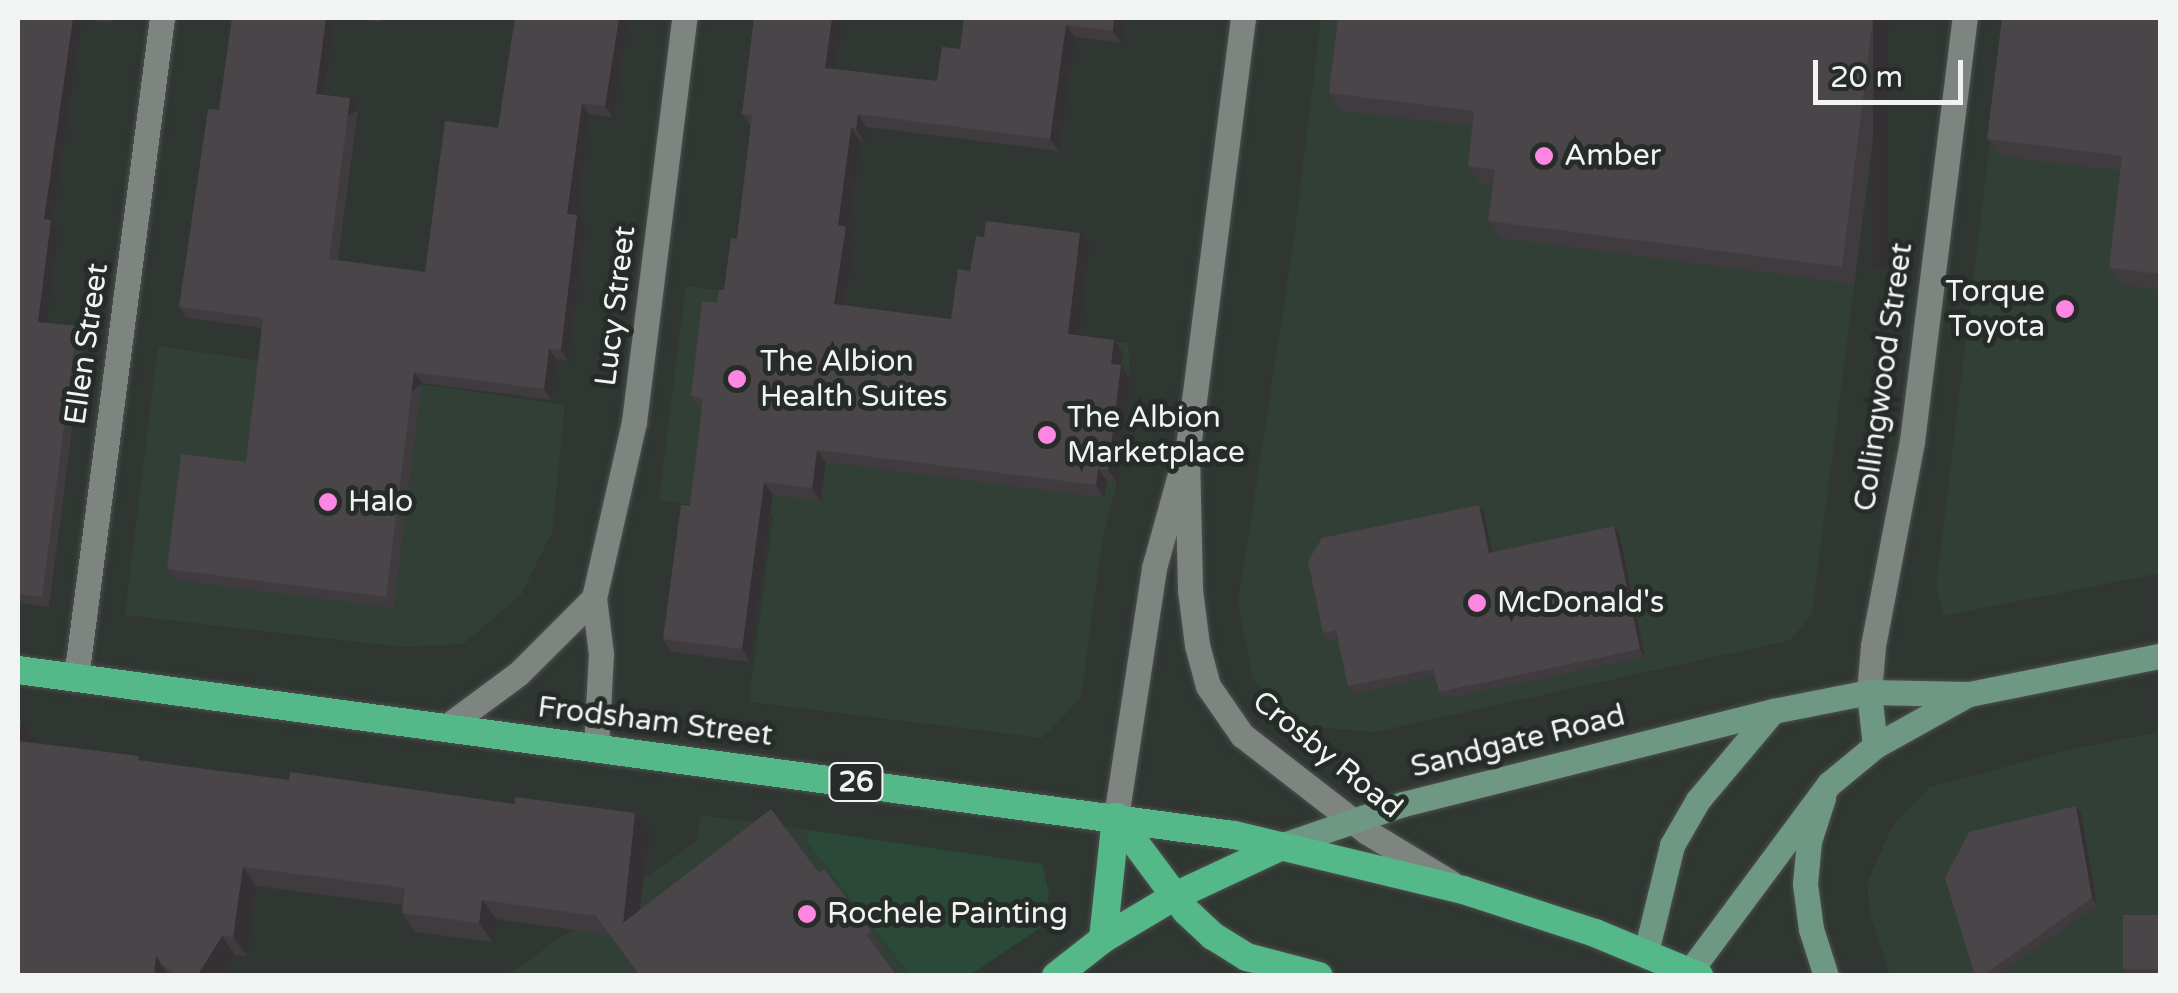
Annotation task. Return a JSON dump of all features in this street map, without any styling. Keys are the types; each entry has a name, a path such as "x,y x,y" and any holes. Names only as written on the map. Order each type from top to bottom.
{"highway":[{"name":"Frodsham Street","path":"18,670 1116,817 1284,846"},
{"path":"1116,817 1194,919 1233,950 1319,976"},
{"path":"1103,939 1116,817"},
{"name":"26","path":"1284,846 1463,890 1643,964 1692,974"},
{"name":"Sandgate Road","path":"1056,976 1103,939 1174,896 1284,846"}],"main road":[{"name":"Sandgate Road","path":"1284,846 1350,820 1772,712 1870,692 1969,694 2160,656"},
{"name":"Collingwood Street","path":"1870,692 1874,746"},
{"name":"Sandgate Road","path":"1692,974 1829,784 1874,746 1969,694"},
{"path":"1643,964 1672,844 1698,800 1772,712"},
{"path":"1826,976 1811,929 1805,884 1809,842 1829,784"}],"street":[{"name":"Ellen Street","path":"76,678 162,18"},
{"name":"Lucy Street","path":"596,748 601,654 594,598 634,422 684,18"},
{"name":"Crosby Road","path":"1116,817 1154,568 1187,455 1242,18"},
{"name":"Collingwood Street","path":"1870,692 1873,646 1912,441 1965,18"},
{"name":"Crosby Road","path":"1187,455 1193,626 1208,686 1242,735 1350,820 1463,890"},
{"path":"446,727 518,674 594,598"}],"shaded area":[{"path":"1321,18 1889,18 1812,613 1791,640 1375,732 1301,726 1253,680 1238,604 1294,240"},
{"name":"Torque Toyota","path":"2005,18 2160,18 2160,573 1944,616 1936,587"},
{"path":"686,286 1128,343 1130,378 1117,482 1102,541 1081,698 1042,738 749,702 773,516 659,500"},
{"path":"158,346 565,405 552,532 521,595 463,644 402,647 125,615"},
{"path":"2160,732 2160,975 1890,975 1871,918 1867,883 1893,825 1930,787 2072,749"},
{"path":"701,815 808,830 807,842 910,975 506,976 697,841"}],"green space":[{"path":"808,830 1042,864 1049,893 1046,924 970,975 910,975 807,842"}],"building":[{"path":"18,18 73,18 44,219 51,220 38,322 77,326 42,597 18,594"},
{"path":"232,18 326,18 316,94 350,98 329,259 425,272 445,121 498,128 515,18 619,18 605,106 582,103 567,214 577,215 561,350 549,349 544,389 414,372 386,597 167,569 181,454 246,462 263,318 179,307 208,109 219,110"},
{"path":"754,18 832,18 825,68 937,81 942,47 960,49 964,18 1114,18 1113,31 1066,25 1050,139 858,114 856,129 851,128 838,225 846,227 834,304 951,319 958,269 970,271 976,236 984,237 986,221 1080,233 1068,334 1114,340 1111,364 1121,365 1108,470 1098,469 1096,485 817,450 812,488 764,482 742,649 663,639 681,505 690,506 703,398 691,396 702,301 717,303 719,290 724,290 731,238 737,239 752,115 742,114"},
{"path":"1338,18 1873,18 1842,267 1488,221 1495,170 1468,166 1474,111 1329,93"},
{"path":"2002,18 2160,18 2160,274 2109,268 2122,156 1987,139"},
{"name":"McDonald's","path":"1479,505 1489,553 1614,526 1640,649 1439,692 1433,669 1348,686 1336,630 1323,633 1308,561 1322,538"},
{"path":"18,741 289,780 290,772 515,804 515,797 635,813 623,923 771,809 819,873 824,869 871,931 866,935 897,976 640,976 596,916 482,900 479,923 402,913 405,888 243,867 233,937 222,936 197,976 180,976 162,965 156,956 154,976 18,976"},
{"path":"2076,806 2092,898 1982,976 1975,976 1945,878 1969,832"},
{"path":"2123,915 2160,915 2160,969 2123,969"}],"place":[{"name":"Amber","path":"1544,156"},
{"name":"Torque Toyota","path":"2065,309"},
{"name":"The Albion Health Suites","path":"737,379"},
{"name":"The Albion Marketplace","path":"1047,435"},
{"name":"Halo","path":"328,502"},
{"name":"McDonald's","path":"1477,603"},
{"name":"Rochele Painting","path":"807,914"}]}
